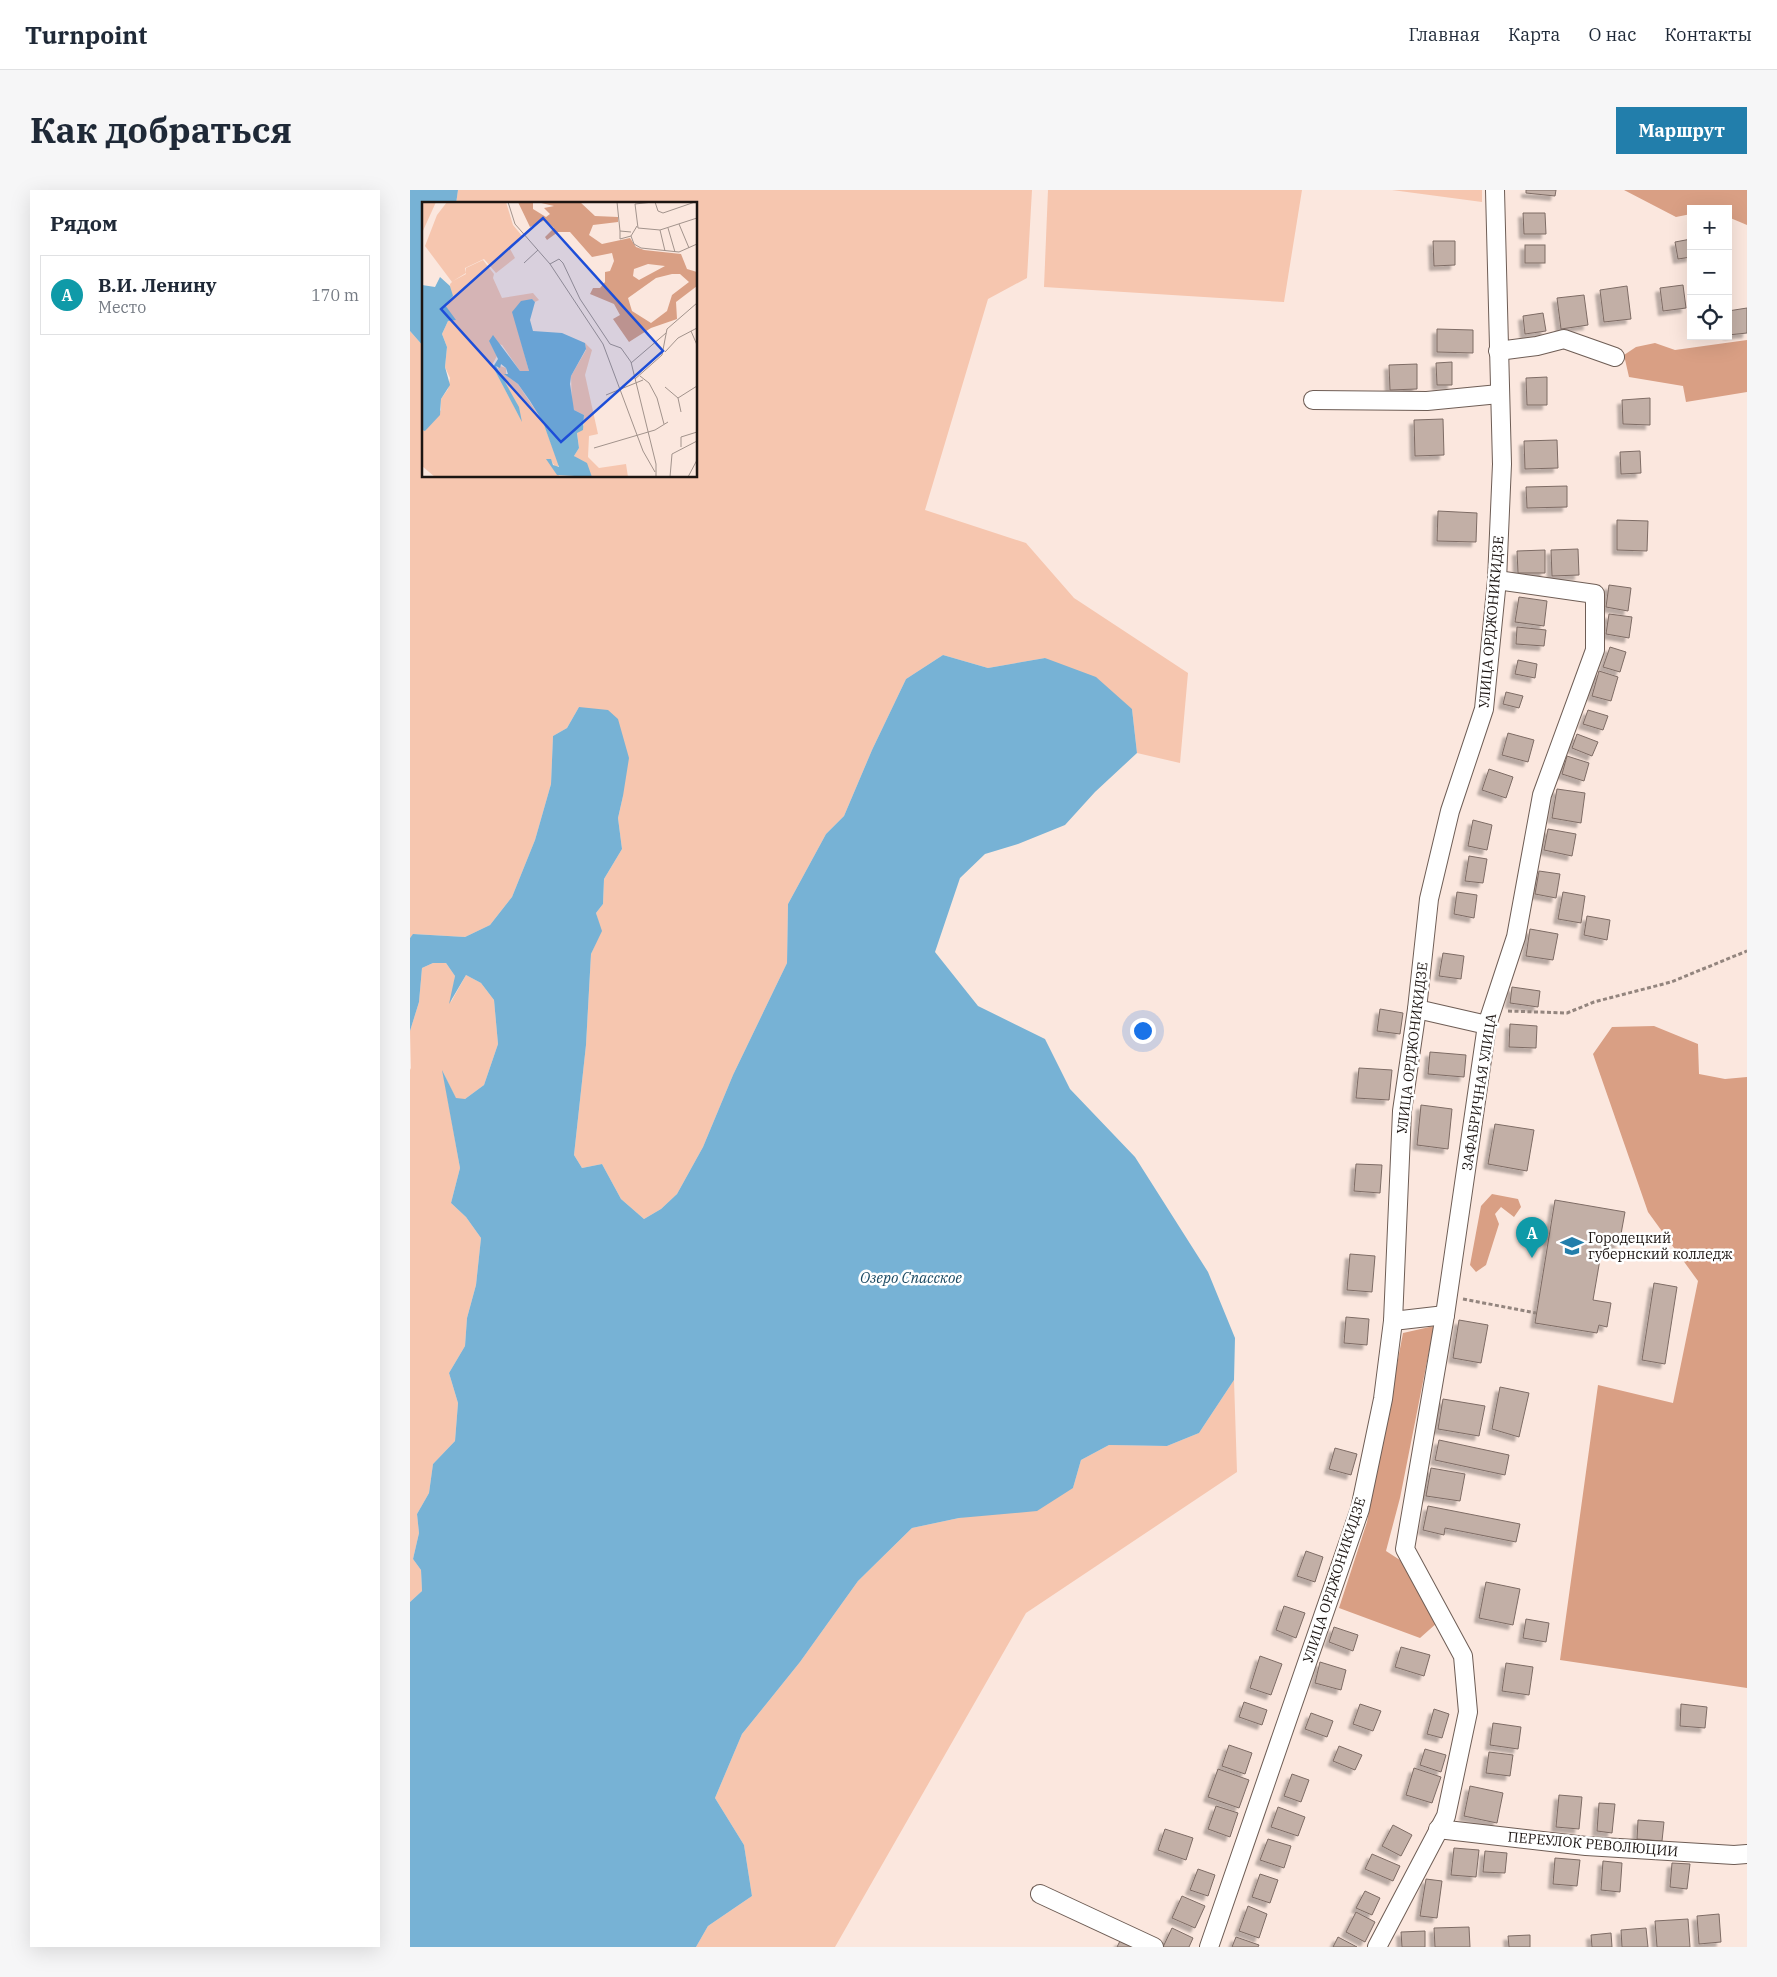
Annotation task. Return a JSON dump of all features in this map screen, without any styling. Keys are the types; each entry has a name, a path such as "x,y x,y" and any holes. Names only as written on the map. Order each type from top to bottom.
{"street":[{"name":"УЛИЦА ОРДЖОНИКИДЗЕ","path":"1209,1947 1360,1509 1383,1399 1392,1321 1402,1111 1417,1010 1429,899 1450,811 1484,709 1497,580 1502,464 1494,190"},
{"path":"1498,351 1537,346 1564,339 1616,357"},
{"path":"1313,400 1427,401 1499,394"},
{"name":"ЗАФАБРИЧНАЯ УЛИЦА","path":"1438,1830 1446,1816 1468,1712 1463,1656 1405,1549 1448,1297 1489,1018 1516,937 1542,795 1595,650 1595,594 1497,580"},
{"path":"1417,1010 1489,1018"},
{"path":"1392,1321 1445,1315"},
{"path":"1377,1947 1438,1830"},
{"name":"ПЕРЕУЛОК РЕВОЛЮЦИИ","path":"1438,1830 1586,1846 1734,1855 1747,1854"},
{"path":"1040,1894 1154,1947"}],"path":[{"path":"1489,1018 1567,1013 1594,1002 1671,982 1747,951"},
{"path":"1448,1297 1536,1313"}],"shaded area":[{"path":"458,190 1032,190 1027,278 988,299 925,510 1026,543 1074,598 1188,673 1180,763 1137,753 1132,709 1045,658 988,668 943,655 906,679 872,750 844,816 826,834 788,904 787,963 733,1075 703,1147 677,1194 661,1209 644,1219 621,1199 602,1164 582,1168 574,1155 586,1045 591,954 601,931 596,913 603,904 604,879 622,849 618,818 623,796 579,707 567,728 553,736 551,784 535,840 512,897 490,925 465,937 414,934 410,938 410,331 422,345 422,478 698,478 698,202 456,202"},
{"path":"1048,190 1302,190 1284,302 1044,287"},
{"path":"1392,190 1482,190 1482,202"},
{"path":"1624,190 1747,190 1747,225 1732,219 1732,205 1687,205 1687,215 1676,217"},
{"path":"1747,340 1747,392 1686,402 1683,386 1629,377 1624,355 1636,347 1655,343 1675,350"},
{"path":"433,963 446,963 455,976 451,1002 466,975 481,983 494,1000 498,1044 484,1085 465,1099 456,1099 443,1072 460,1168 451,1203 466,1217 481,1238 476,1285 467,1318 465,1346 449,1373 458,1403 455,1441 433,1464 429,1493 417,1514 419,1533 413,1559 421,1570 422,1591 410,1602 410,1031 419,1002 422,968"},
{"path":"1654,1026 1698,1044 1699,1074 1725,1079 1747,1077 1747,1688 1560,1660 1598,1385 1673,1403 1698,1281 1648,1212 1593,1054 1612,1027"},
{"path":"1492,1194 1518,1199 1521,1207 1514,1217 1501,1207 1495,1214 1499,1224 1486,1265 1476,1272 1470,1265 1481,1206"},
{"path":"1434,1326 1400,1498 1386,1551 1403,1562 1438,1622 1420,1638 1339,1608 1367,1522 1403,1333"},
{"path":"1234,1380 1237,1472 1026,1613 835,1947 696,1947 708,1926 752,1896 744,1845 715,1798 742,1734 800,1662 858,1581 912,1528 959,1518 1073,1488 1081,1460 1109,1445 1167,1446 1199,1433"}],"water":[{"path":"410,190 458,190 456,202 422,202 422,345 410,331"},
{"name":"Озеро Спасское","path":"943,655 988,668 1045,658 1096,677 1132,709 1137,753 1095,792 1065,825 1018,844 985,854 960,878 935,952 978,1006 1045,1039 1070,1089 1135,1157 1208,1272 1235,1338 1234,1380 1199,1433 1167,1446 1109,1445 1081,1460 1073,1488 1037,1511 959,1518 912,1528 858,1581 800,1662 742,1734 715,1798 744,1845 752,1896 708,1926 696,1947 410,1947 410,1602 422,1591 421,1570 413,1559 419,1533 417,1514 429,1493 433,1464 455,1441 458,1403 449,1373 465,1346 467,1318 476,1285 481,1238 466,1217 451,1203 460,1168 442,1070 456,1098 465,1099 484,1085 498,1044 494,1000 481,983 466,975 449,1004 455,976 446,963 433,963 422,968 419,1002 410,1031 410,938 413,934 465,937 490,925 512,897 535,840 551,784 553,736 567,728 579,707 608,710 618,719 629,758 618,818 622,849 604,879 603,904 596,913 602,931 591,954 586,1045 574,1155 582,1168 602,1164 621,1199 644,1219 661,1209 677,1194 703,1147 733,1075 787,963 788,904 826,834 844,816 872,750 906,679"}],"building":[{"path":"1526,190 1556,190 1555,196 1526,193"},
{"path":"1523,213 1545,213 1546,234 1524,234"},
{"path":"1687,240 1687,258 1678,259 1675,242"},
{"path":"1433,241 1455,241 1455,265 1434,266"},
{"path":"1525,245 1545,245 1545,263 1525,263"},
{"path":"1683,285 1686,308 1663,311 1660,288"},
{"path":"1627,286 1631,319 1604,322 1600,290"},
{"path":"1584,295 1588,325 1561,329 1557,298"},
{"path":"1747,308 1747,333 1732,335 1732,310"},
{"path":"1543,313 1546,331 1525,334 1523,316"},
{"path":"1437,329 1473,330 1473,353 1437,352"},
{"path":"1452,362 1452,385 1437,385 1436,363"},
{"path":"1417,364 1417,389 1390,390 1389,365"},
{"path":"1547,377 1547,405 1527,405 1526,378"},
{"path":"1650,398 1650,425 1623,424 1622,400"},
{"path":"1443,419 1444,455 1415,456 1414,420"},
{"path":"1557,440 1558,468 1525,469 1524,441"},
{"path":"1640,451 1641,473 1621,474 1620,452"},
{"path":"1567,486 1567,507 1527,508 1526,487"},
{"path":"1438,511 1477,513 1476,542 1437,541"},
{"path":"1617,520 1648,521 1647,551 1617,550"},
{"path":"1578,549 1579,575 1552,576 1551,550"},
{"path":"1545,550 1545,573 1518,573 1517,551"},
{"path":"1609,585 1631,588 1628,611 1606,607"},
{"path":"1519,597 1547,601 1544,626 1515,622"},
{"path":"1609,614 1632,617 1629,638 1606,634"},
{"path":"1517,627 1546,630 1544,646 1516,644"},
{"path":"1610,647 1626,652 1620,672 1603,667"},
{"path":"1518,660 1537,664 1535,678 1515,674"},
{"path":"1599,671 1618,677 1611,701 1592,696"},
{"path":"1506,692 1523,696 1519,708 1503,704"},
{"path":"1588,710 1608,716 1603,730 1583,724"},
{"path":"1508,733 1534,740 1528,762 1502,755"},
{"path":"1577,734 1598,742 1592,756 1572,748"},
{"path":"1567,756 1589,763 1584,781 1562,774"},
{"path":"1489,769 1513,777 1506,798 1482,790"},
{"path":"1557,789 1585,793 1581,823 1552,818"},
{"path":"1473,820 1492,825 1487,850 1468,846"},
{"path":"1548,829 1576,834 1572,856 1544,850"},
{"path":"1469,856 1487,859 1483,883 1465,881"},
{"path":"1539,871 1560,874 1556,898 1535,894"},
{"path":"1457,892 1477,895 1474,918 1454,914"},
{"path":"1563,892 1585,896 1581,923 1558,919"},
{"path":"1587,916 1610,920 1607,940 1584,935"},
{"path":"1530,929 1558,934 1553,960 1526,956"},
{"path":"1443,953 1464,956 1461,979 1439,976"},
{"path":"1512,987 1540,991 1538,1007 1510,1003"},
{"path":"1380,1009 1403,1013 1400,1034 1377,1031"},
{"path":"1510,1024 1537,1026 1536,1048 1509,1047"},
{"path":"1430,1052 1466,1055 1464,1077 1428,1074"},
{"path":"1359,1068 1392,1070 1389,1100 1356,1098"},
{"path":"1421,1105 1452,1109 1448,1149 1417,1145"},
{"path":"1495,1124 1534,1130 1527,1171 1488,1164"},
{"path":"1356,1164 1382,1165 1380,1193 1354,1191"},
{"path":"1555,1200 1625,1212 1619,1245 1603,1242 1593,1300 1611,1303 1607,1327 1599,1325 1597,1333 1535,1323"},
{"path":"1350,1254 1375,1256 1372,1292 1347,1290"},
{"path":"1654,1283 1677,1287 1665,1364 1642,1360"},
{"path":"1346,1317 1369,1319 1367,1345 1344,1343"},
{"path":"1459,1320 1488,1325 1481,1363 1453,1358"},
{"path":"1500,1387 1529,1393 1519,1437 1492,1429"},
{"path":"1443,1399 1485,1406 1479,1436 1438,1429"},
{"path":"1439,1440 1509,1455 1505,1475 1435,1460"},
{"path":"1335,1448 1357,1454 1351,1475 1329,1469"},
{"path":"1431,1468 1465,1474 1460,1501 1426,1496"},
{"path":"1428,1506 1520,1524 1516,1542 1445,1528 1444,1535 1423,1530"},
{"path":"1306,1551 1323,1557 1315,1582 1297,1576"},
{"path":"1486,1582 1520,1589 1513,1625 1479,1618"},
{"path":"1284,1606 1305,1613 1296,1638 1276,1630"},
{"path":"1526,1619 1549,1623 1546,1642 1523,1638"},
{"path":"1334,1627 1358,1635 1353,1651 1329,1642"},
{"path":"1401,1647 1430,1655 1424,1676 1395,1667"},
{"path":"1260,1656 1282,1664 1271,1695 1250,1688"},
{"path":"1320,1662 1346,1670 1341,1690 1315,1683"},
{"path":"1506,1663 1533,1667 1529,1695 1502,1691"},
{"path":"1244,1702 1267,1710 1262,1725 1239,1717"},
{"path":"1360,1704 1381,1711 1373,1731 1353,1724"},
{"path":"1681,1704 1707,1707 1705,1728 1680,1726"},
{"path":"1434,1709 1449,1714 1442,1738 1427,1734"},
{"path":"1311,1713 1333,1721 1327,1737 1305,1729"},
{"path":"1493,1723 1521,1727 1518,1749 1490,1745"},
{"path":"1229,1745 1252,1753 1245,1774 1222,1766"},
{"path":"1339,1746 1362,1755 1355,1770 1333,1761"},
{"path":"1425,1749 1446,1755 1441,1772 1420,1765"},
{"path":"1489,1752 1513,1755 1510,1776 1486,1773"},
{"path":"1414,1768 1441,1777 1432,1803 1406,1795"},
{"path":"1218,1769 1249,1780 1239,1808 1208,1797"},
{"path":"1292,1774 1309,1780 1301,1802 1284,1796"},
{"path":"1470,1786 1503,1793 1497,1823 1464,1816"},
{"path":"1559,1795 1582,1797 1579,1829 1556,1827"},
{"path":"1599,1803 1615,1804 1612,1833 1597,1831"},
{"path":"1216,1806 1238,1813 1230,1837 1208,1829"},
{"path":"1278,1807 1305,1817 1298,1836 1271,1827"},
{"path":"1638,1820 1664,1822 1662,1841 1637,1839"},
{"path":"1393,1825 1412,1835 1401,1856 1382,1846"},
{"path":"1165,1829 1193,1838 1186,1860 1158,1850"},
{"path":"1268,1839 1291,1846 1284,1868 1260,1860"},
{"path":"1454,1848 1479,1850 1476,1877 1451,1875"},
{"path":"1485,1851 1507,1853 1505,1873 1483,1872"},
{"path":"1372,1854 1400,1866 1393,1881 1365,1869"},
{"path":"1555,1858 1580,1860 1577,1886 1553,1884"},
{"path":"1603,1861 1622,1863 1620,1892 1601,1890"},
{"path":"1672,1863 1690,1864 1687,1889 1670,1887"},
{"path":"1198,1869 1215,1875 1208,1896 1190,1890"},
{"path":"1260,1874 1278,1880 1270,1903 1252,1897"},
{"path":"1426,1879 1442,1881 1437,1918 1420,1916"},
{"path":"1365,1891 1380,1898 1372,1915 1356,1908"},
{"path":"1182,1896 1205,1906 1195,1928 1172,1918"},
{"path":"1248,1906 1267,1914 1259,1938 1239,1931"},
{"path":"1356,1912 1375,1922 1365,1942 1346,1932"},
{"path":"1719,1914 1721,1942 1699,1944 1697,1916"},
{"path":"1688,1919 1690,1947 1657,1947 1655,1921"},
{"path":"1469,1927 1470,1947 1435,1947 1434,1928"},
{"path":"1172,1928 1193,1938 1189,1947 1163,1947"},
{"path":"1646,1928 1648,1947 1622,1947 1621,1930"},
{"path":"1425,1931 1425,1947 1402,1947 1401,1932"},
{"path":"1611,1933 1612,1947 1592,1947 1591,1935"},
{"path":"1530,1935 1530,1947 1509,1947 1508,1936"},
{"path":"1236,1937 1259,1945 1258,1947 1232,1947"},
{"path":"1338,1937 1357,1947 1333,1947"},
{"path":"1120,1941 1133,1947 1117,1947"}],"place":[{"name":"Городецкий губернский колледж","path":"1572,1246"},
{"name":"В.И. Ленину","path":"1532,1258"}]}
